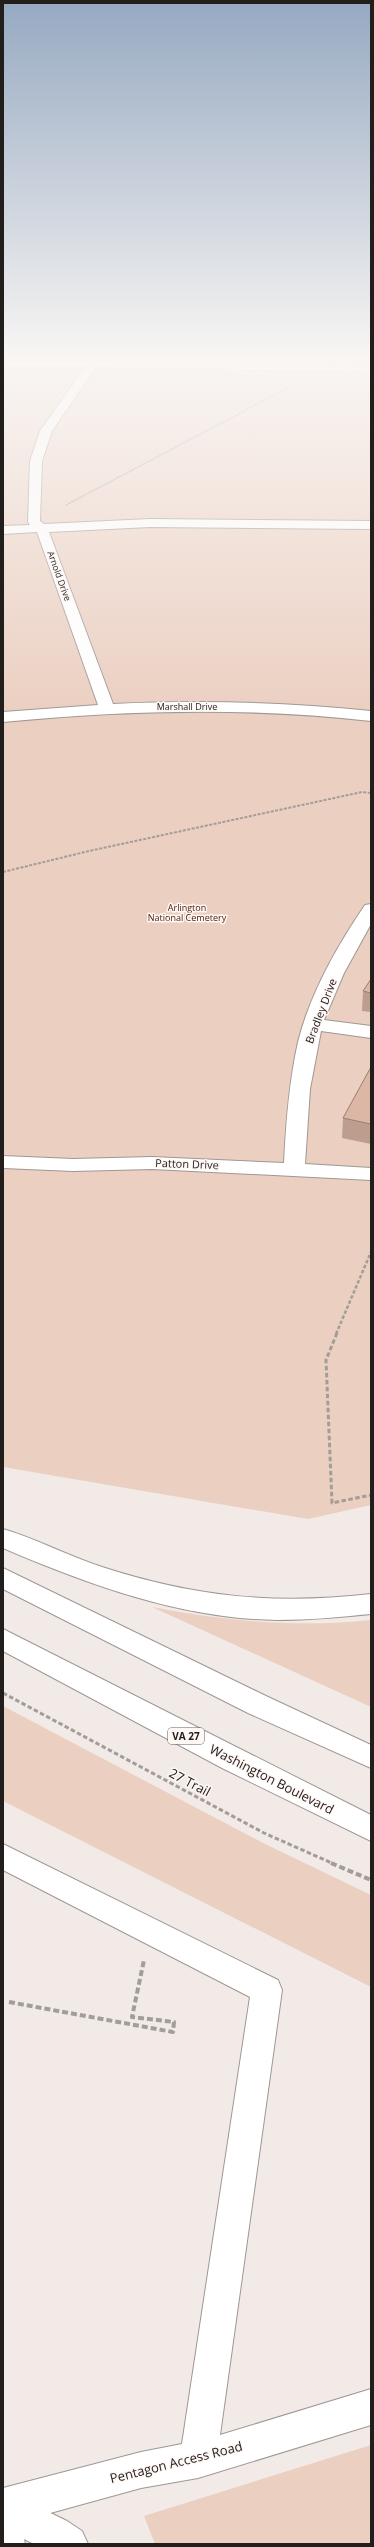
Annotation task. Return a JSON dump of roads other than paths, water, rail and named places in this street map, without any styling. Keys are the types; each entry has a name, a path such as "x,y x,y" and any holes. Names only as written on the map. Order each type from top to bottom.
{"main road":[{"name":"Arnold Drive","path":"37,478 38,526 107,708"},
{"path":"3,530 38,526 150,523 371,525"},
{"name":"Marshall Drive","path":"3,717 107,708 275,708 371,716"},
{"name":"Bradley Drive","path":"294,1169 300,1088 314,1024 345,951 371,909"},
{"path":"314,1024 371,1032"},
{"name":"Patton Drive","path":"3,1162 73,1165 152,1163 371,1174"},
{"path":"3,1538 92,1574 182,1599 222,1606 263,1609 308,1609 371,1604"},
{"path":"3,1578 250,1702 371,1757"},
{"name":"Washington Boulevard","path":"3,1640 232,1760 371,1829"},
{"path":"3,1856 267,1990 198,2460"},
{"name":"Pentagon Access Road","path":"3,2508 141,2470 198,2460 371,2407"},
{"path":"3,2508 54,2534 69,2544"},
{"path":"3,2525 6,2544"}],"park label":[{"name":"Arlington National Cemetery","path":"187,914"}]}
